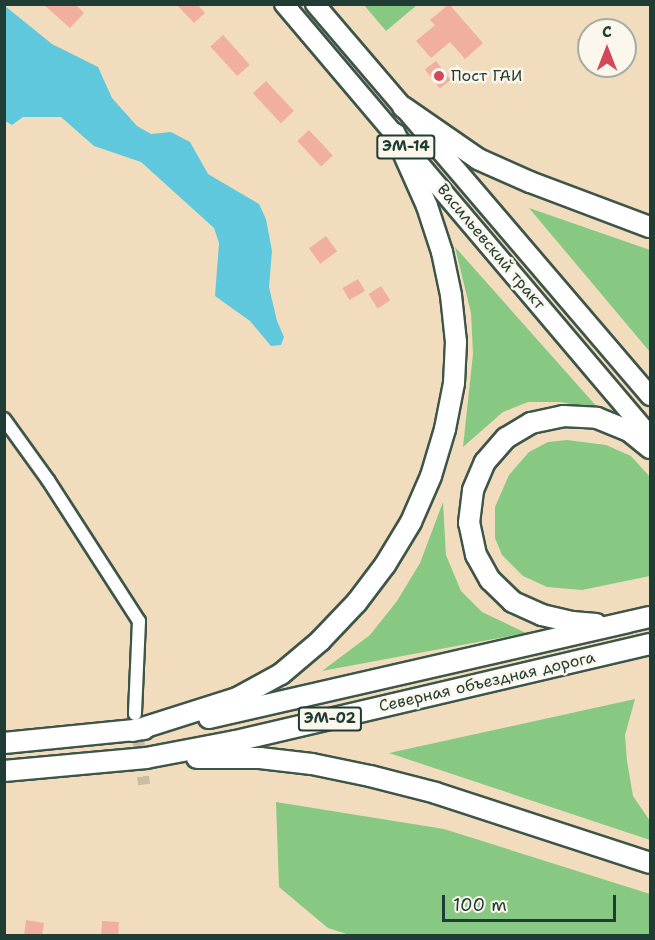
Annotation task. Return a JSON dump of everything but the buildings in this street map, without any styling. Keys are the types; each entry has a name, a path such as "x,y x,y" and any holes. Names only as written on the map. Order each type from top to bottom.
{"highway":[{"path":"403,107 478,159 530,182 651,227"},
{"path":"134,722 237,698 281,674 320,641 357,602 385,565 411,522 431,476 446,429 456,342 451,295 442,252 427,206 395,134"},
{"path":"644,618 601,624 572,622 542,615 513,602 490,580 480,563 469,524 472,490 485,462 506,438 531,423 563,416 597,418 629,431 651,448"},
{"name":"Северная объездная дорога","path":"4,743 134,722 279,704 644,618"},
{"name":"Северная объездная дорога","path":"4,771 147,758 236,741 651,644"},
{"path":"147,758 260,758 312,764 370,776 436,793 651,863"}],"main road":[{"name":"Васильевский тракт","path":"284,4 651,436"},
{"name":"Васильевский тракт","path":"315,4 651,396"},
{"path":"439,185 457,168"}],"street":[{"path":"4,419 48,480 139,621 134,722"}],"green space":[{"path":"364,5 417,5 386,31"},
{"path":"529,208 650,250 650,352"},
{"path":"455,247 599,409 560,402 528,402 503,412 463,447 473,354 471,313"},
{"path":"567,440 606,445 631,456 650,477 650,576 582,590 547,587 523,576 502,555 495,538 495,507 509,475 529,452 548,442"},
{"path":"443,502 446,555 461,591 482,612 526,633 322,671 370,635 397,601 420,563"},
{"path":"635,699 625,735 627,761 633,796 650,821 650,840 389,753"},
{"path":"276,802 444,829 650,894 650,935 353,936 328,928 279,887"}],"water":[{"path":"5,6 52,44 98,67 112,98 137,126 151,134 171,132 190,142 208,174 259,204 266,219 272,251 269,287 277,321 284,337 281,345 271,346 250,321 215,296 219,243 214,228 141,162 94,146 61,117 23,117 12,125 5,121"}],"tunnel":[{"path":"136,723 144,784"}],"place":[{"name":"Пост ГАИ","path":"439,76"}]}
